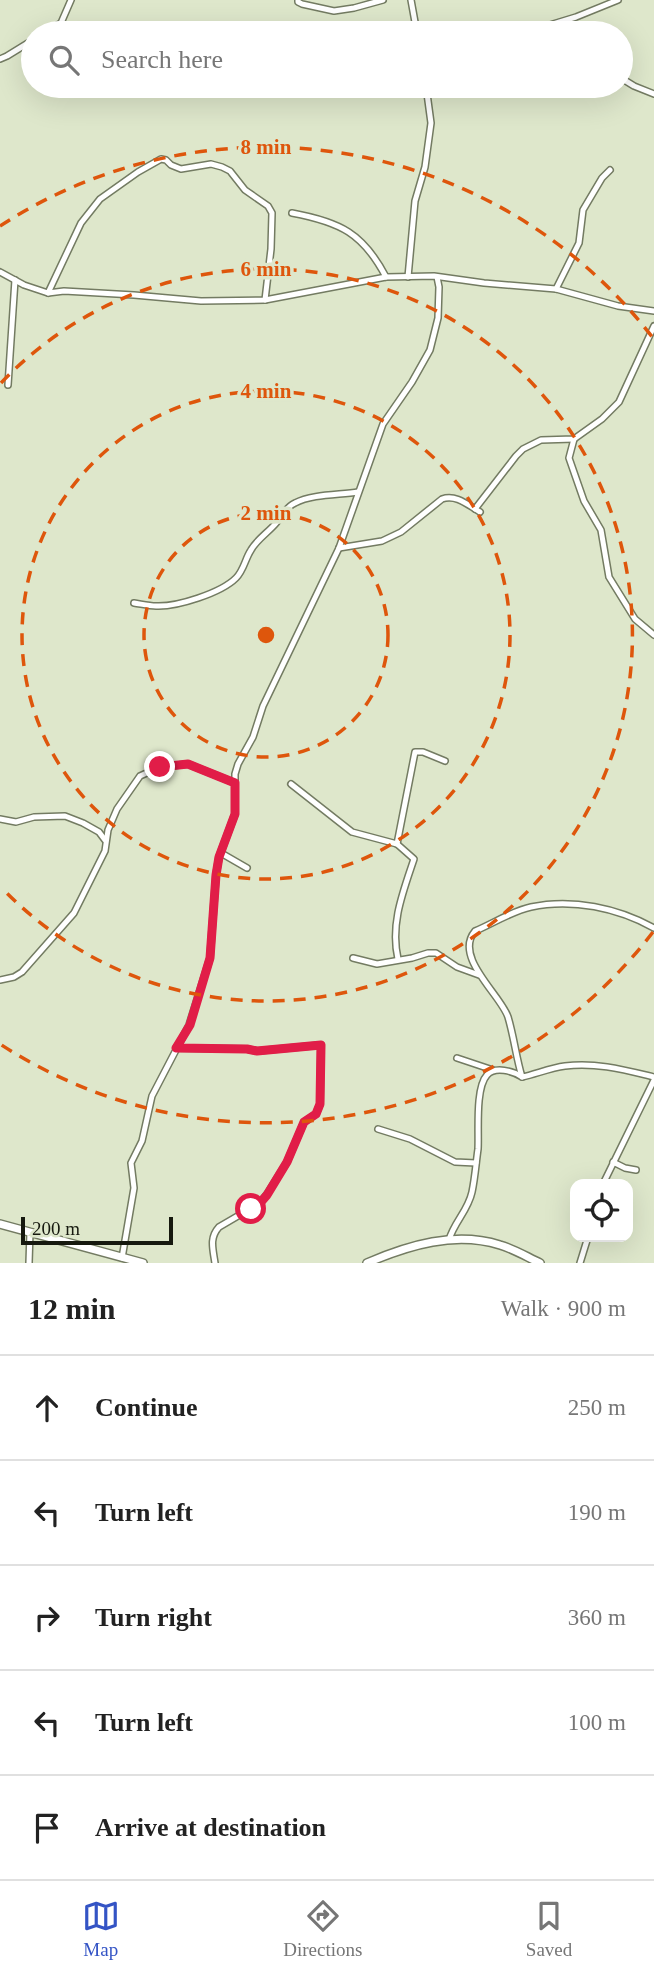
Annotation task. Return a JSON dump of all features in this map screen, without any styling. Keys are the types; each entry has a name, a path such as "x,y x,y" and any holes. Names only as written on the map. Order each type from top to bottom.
{"street":[{"path":"62,21 71,0"},
{"path":"298,0 302,4 334,11 354,9 383,0"},
{"path":"411,0 415,21"},
{"path":"560,21 618,0"},
{"path":"0,59 21,47"},
{"path":"633,85 654,94"},
{"path":"408,277 415,201 425,167 431,123 428,98"},
{"path":"48,293 88,212 100,199 160,159 181,169 211,164 222,167 230,171 245,190 268,206 272,214 272,226 265,300"},
{"path":"556,289 579,243 583,210 602,178 610,170"},
{"path":"292,213 315,218 347,231 374,255 386,277"},
{"path":"0,272 24,285 48,293 64,291 201,301 265,300 386,277 437,277 556,289 618,306 654,311"},
{"path":"122,1258 134,1188 131,1163 142,1141 152,1096 190,1025 210,958 216,875 235,814 238,764 253,737 263,706 339,548 383,424 430,350 438,318 437,277"},
{"path":"8,385 15,280"},
{"path":"339,548 382,541 401,532 447,497 456,498 477,510 523,449 541,440 574,439 602,419 619,401 654,326"},
{"path":"574,439 569,458 584,501 601,530 609,578 635,620 654,635"},
{"path":"134,603 166,605 193,600 216,590 239,576 251,549 289,506 298,501 358,492"},
{"path":"397,844 415,752 423,752 445,761"},
{"path":"104,836 132,785 140,776 160,767 188,764 235,783"},
{"path":"290,785 352,832 397,844 414,859 398,906 395,948 398,959"},
{"path":"0,819 16,822 34,817 65,816 83,822 104,836 106,844"},
{"path":"0,980 22,972 74,913 102,858 108,830"},
{"path":"221,853 247,868"},
{"path":"522,1077 507,1013 479,975 471,955 469,942 475,931 528,907 552,904 608,910 635,918 654,928"},
{"path":"354,958 377,964 436,953 457,968 479,975"},
{"path":"176,1048 257,1051 321,1045 320,1104 316,1114 304,1122 287,1162 267,1195 260,1203 219,1227 214,1233 212,1239 215,1263"},
{"path":"457,1058 493,1070 515,1072 522,1077 561,1067 585,1065 616,1067 654,1078 605,1179"},
{"path":"449,1240 469,1202 476,1163 482,1086 488,1073 493,1070"},
{"path":"378,1129 410,1139 455,1162 476,1163"},
{"path":"613,1162 636,1170"},
{"path":"0,1224 143,1263"},
{"path":"29,1263 30,1232"},
{"path":"367,1263 421,1243 449,1240 501,1245 540,1263"},
{"path":"580,1263 586,1242"}],"route":[{"path":"160,767 188,764 235,783 235,814 219,857 216,875 210,958 190,1025 176,1048 257,1051 321,1045 320,1104 316,1114 304,1122 287,1162 267,1195 251,1209"}]}
